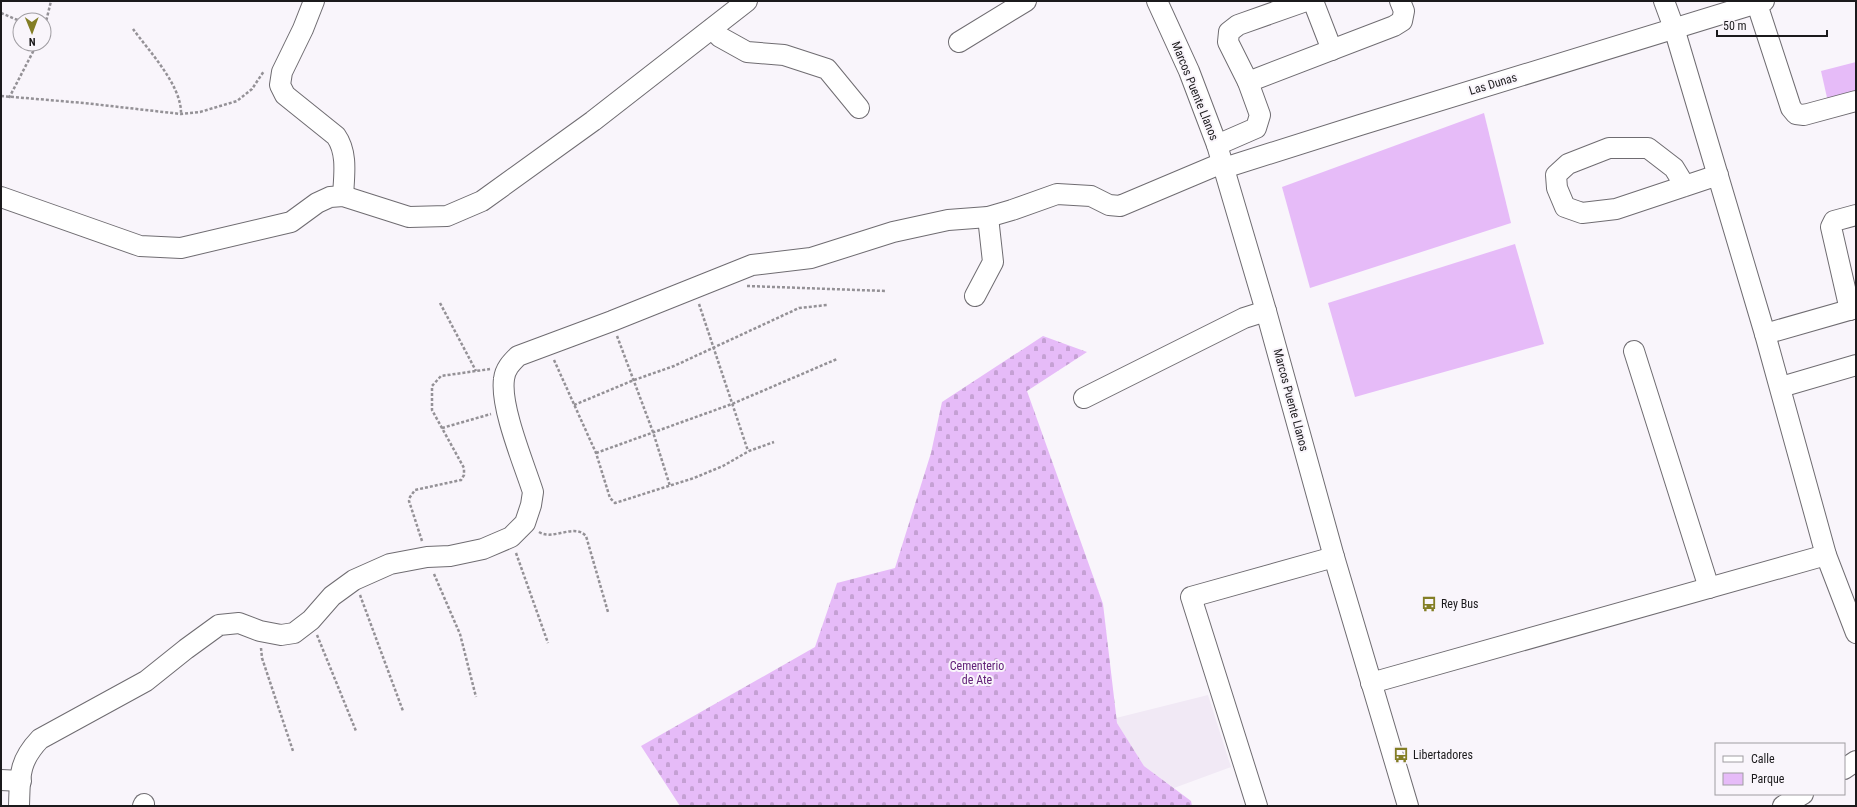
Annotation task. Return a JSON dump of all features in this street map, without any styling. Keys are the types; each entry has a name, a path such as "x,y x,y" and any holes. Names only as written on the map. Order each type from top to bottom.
{"street":[{"path":"314,1 303,29 282,72 280,85 285,95 336,136 341,144 344,163 343,196"},
{"path":"1,197 140,246 182,248 291,222 317,203 330,197 343,196 409,217 447,216 482,201 593,121 747,1"},
{"path":"959,42 1026,1"},
{"name":"Marcos Puente Llanos","path":"1157,1 1189,71 1221,159 1266,311 1334,557 1408,806"},
{"path":"19,806 22,764 29,751 40,740 146,681 219,625 239,623 260,631 281,635 294,633 311,620 332,596 354,580 390,564 427,557 450,556 482,549 510,537 525,523 531,505 532,492 503,397 504,378 508,366 518,356 612,321 752,265 811,258 893,232 948,220 988,217 1057,194 1091,196 1109,205 1120,206 1221,159 1256,128 1260,115 1248,82 1228,42 1229,32 1238,25 1306,1"},
{"path":"1313,1 1332,50"},
{"path":"1248,82 1394,26 1402,21 1404,11 1400,1"},
{"path":"1664,1 1674,28 1766,334 1826,555 1856,633"},
{"path":"1760,2 1790,108 1796,114 1804,115 1856,102"},
{"name":"Las Dunas","path":"1221,159 1360,124 1760,2"},
{"path":"712,28 720,37 747,52 784,55 827,69 859,108"},
{"path":"1685,186 1674,168 1648,148 1609,148 1568,164 1556,175 1557,188 1566,207 1582,213 1616,209 1685,186 1718,175"},
{"path":"1766,334 1853,309 1831,227 1834,221 1856,214"},
{"path":"975,296 993,262 988,217"},
{"path":"1084,398 1244,318 1266,311"},
{"path":"1634,351 1709,588"},
{"path":"1780,387 1856,365"},
{"path":"1371,683 1826,555"},
{"path":"1257,806 1190,596 1334,557"},
{"path":"1845,768 1856,761"},
{"path":"1,780 20,781"},
{"path":"1783,806 1801,795"}],"path":[{"path":"48,12 50,1"},
{"path":"1,13 12,18"},
{"path":"133,29 171,82 181,105 181,114"},
{"path":"9,98 33,52"},
{"path":"1,96 9,98 84,103 181,114 200,112 237,101 252,89 267,66"},
{"path":"741,286 886,291"},
{"path":"693,289 748,451"},
{"path":"440,303 476,371"},
{"path":"574,405 714,349 799,308 827,305"},
{"path":"612,321 653,432 670,486"},
{"path":"548,345 596,453 610,498 615,503 694,478 723,466 748,451 774,442"},
{"path":"596,453 732,404 838,359"},
{"path":"476,697 460,634 427,557 409,501 415,490 461,480 464,475 464,468 432,410 432,386 441,376 508,366"},
{"path":"442,428 506,409"},
{"path":"525,523 541,534 553,535 576,531 582,532 586,536 608,612"},
{"path":"510,537 548,643"},
{"path":"354,580 403,710"},
{"path":"311,620 356,731"},
{"path":"260,631 262,658 293,751"}],"shaded area":[{"path":"1208,695 1231,767 1174,788 1144,766 1117,723 1116,718"}],"green space":[{"path":"1856,62 1856,94 1828,102 1821,71"},
{"path":"1484,113 1511,223 1310,288 1282,187"},
{"path":"1515,244 1544,344 1355,397 1328,303"},
{"name":"Cementerio de Ate","path":"1043,336 1087,352 1027,391 1103,604 1117,723 1144,766 1191,801 1192,806 680,806 641,746 815,647 837,583 895,568 931,453 942,402"}],"place":[{"name":"Rey Bus","path":"1429,604"},
{"name":"Libertadores","path":"1401,755"}]}
